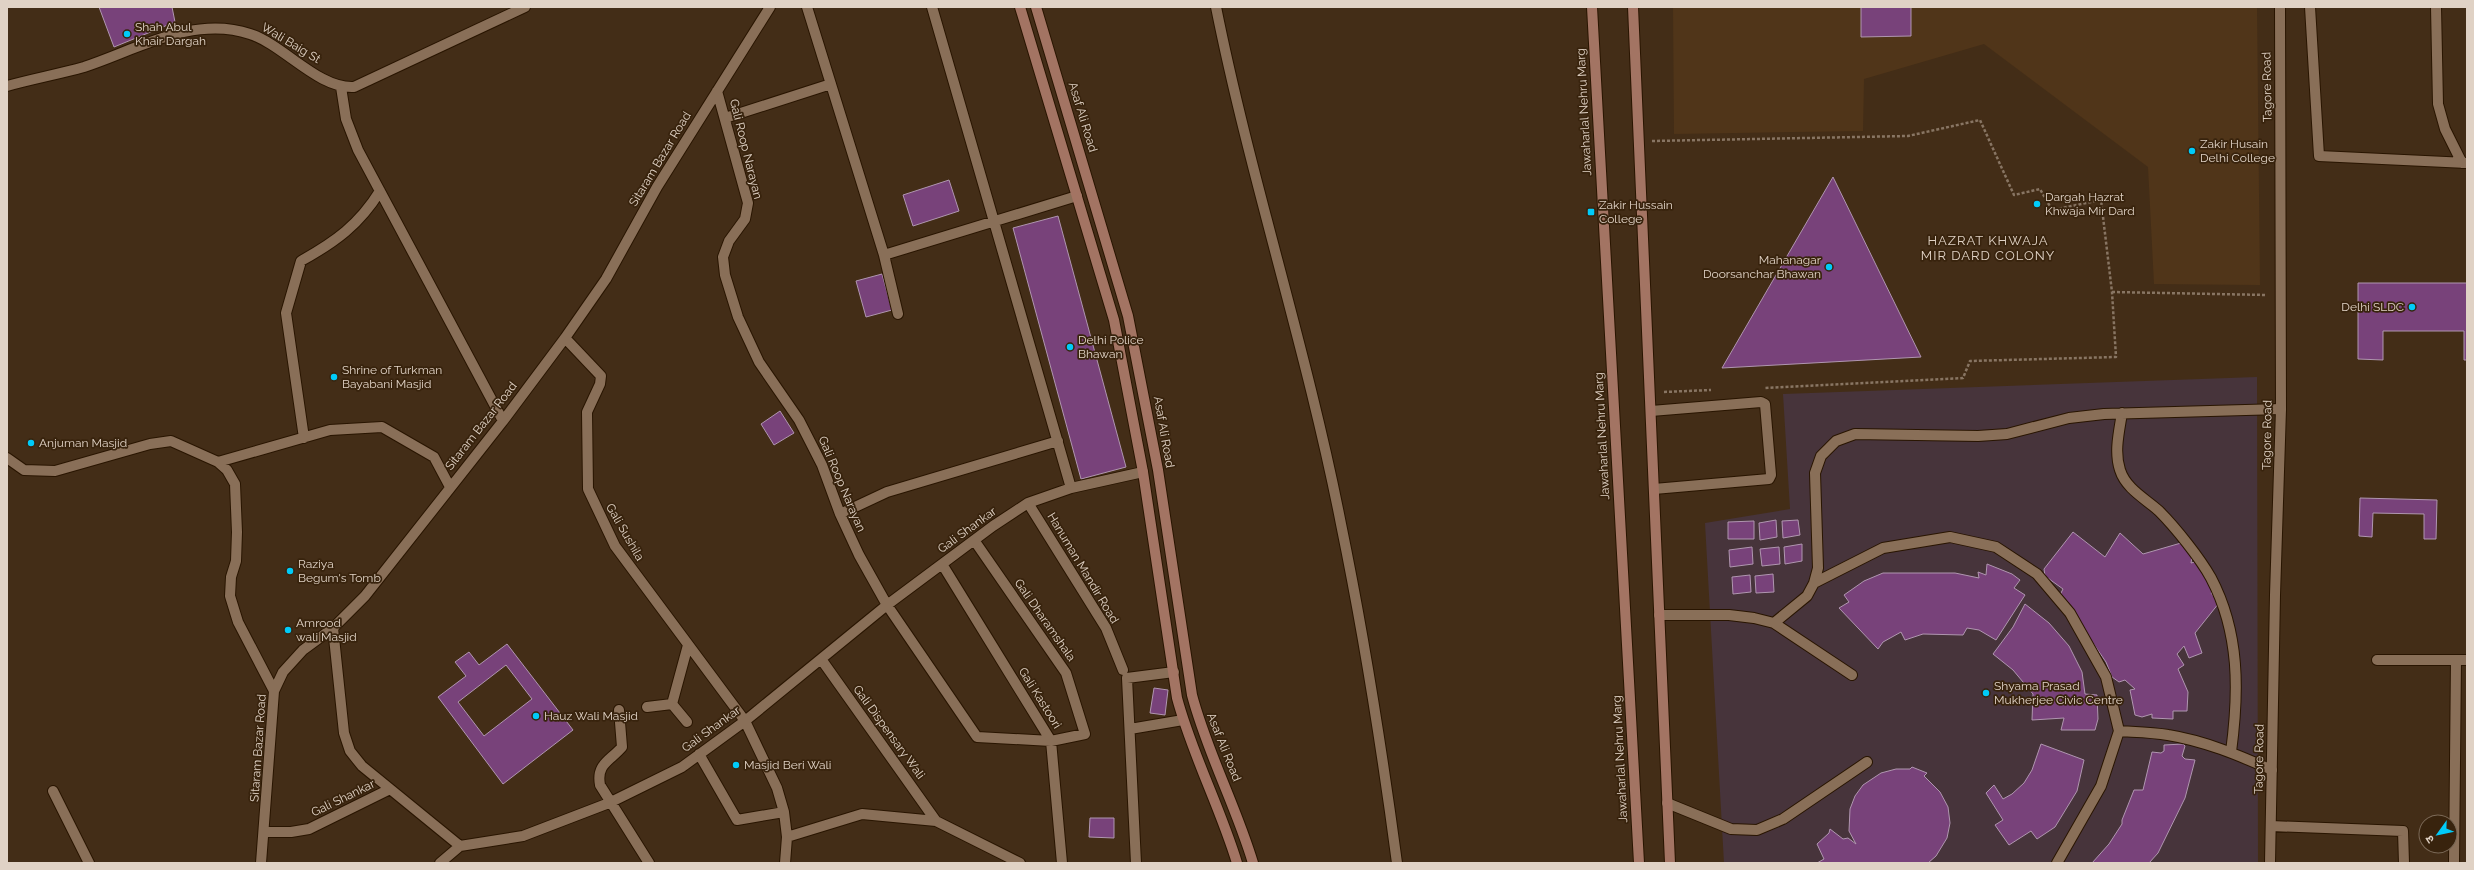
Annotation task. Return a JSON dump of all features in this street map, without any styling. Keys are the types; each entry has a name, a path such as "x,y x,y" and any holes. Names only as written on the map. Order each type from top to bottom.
{"main road":[{"path":"1020,7 1114,320 1143,472 1177,698 1183,720 1228,833 1237,863"},
{"name":"Asaf Ali Road","path":"1036,7 1128,316 1158,470 1195,708 1242,828 1253,863"},
{"name":"Jawaharlal Nehru Marg","path":"1592,7 1639,863"},
{"path":"1633,7 1670,863"}],"street":[{"path":"503,421 358,150 346,119 341,88 354,87 366,82 525,7"},
{"name":"Sitaram Bazar Road","path":"261,863 274,691 283,672 303,650 333,628 365,596 503,421 565,338 606,279 656,187 770,7"},
{"path":"807,7 884,255 898,314"},
{"path":"932,7 995,220 1071,488"},
{"path":"1216,7 1257,188 1304,366 1341,524 1397,863"},
{"name":"Tagore Road","path":"2270,863 2275,595 2281,409 2280,7"},
{"path":"2310,7 2319,156 2465,163"},
{"path":"2436,7 2438,104 2445,128 2465,163"},
{"name":"Wali Baig St","path":"7,86 82,67 186,31 206,28 250,34 341,88"},
{"path":"725,118 831,84"},
{"name":"Gali Roop Narayan","path":"717,91 748,203 745,219 729,241 723,257 725,275 738,317 759,362 799,420 822,464 840,514 859,555 887,605 977,737 1051,741"},
{"path":"304,438 286,313 301,261 329,245 352,227 367,211 380,190"},
{"path":"884,255 1077,196"},
{"name":"Gali Sushila","path":"565,338 601,376 600,384 587,412 586,469 590,495 615,546 745,721 777,788 784,812 787,837 786,863"},
{"path":"1651,411 1761,402 1765,404 1771,475 1769,479 1654,489"},
{"path":"1774,623 1806,596 1814,583 1818,568 1815,473 1820,456 1836,441 1855,434 1978,436 2007,434 2069,418 2122,413 2281,409"},
{"path":"2122,413 2117,451 2120,471 2131,488 2159,511 2178,532 2210,577 2226,614 2232,634 2236,669 2237,708 2231,752"},
{"path":"218,462 330,430 382,427 434,457 450,487"},
{"path":"7,458 24,470 55,471 150,444 171,441 218,462 227,470 235,484 236,561 230,596 238,622 274,691"},
{"path":"840,514 887,492 1058,441"},
{"name":"Gali Shankar","path":"264,832 291,832 309,829 390,789 460,846 523,836 609,803 682,767 745,721 887,605 974,540 1028,503 1071,488 1143,472"},
{"name":"Hanuman Mandir Road","path":"1028,503 1106,628 1125,674 1130,729 1136,863"},
{"path":"1814,583 1883,548 1950,537 1996,546 2037,574 2070,613 2106,676 2119,731 2101,786 2057,863"},
{"name":"Gali Dharamshala","path":"974,540 1066,673 1085,734 1051,741"},
{"name":"Gali Kastoori","path":"942,564 1051,741 1062,863"},
{"path":"1659,615 1728,615 1754,618 1774,623 1852,675"},
{"path":"333,628 344,733 350,752 362,766 390,789"},
{"path":"672,704 688,645"},
{"name":"Gali Dispensary Wali","path":"821,659 936,821"},
{"path":"2377,660 2467,660"},
{"path":"2454,863 2456,660"},
{"path":"1125,674 1174,672"},
{"path":"647,707 672,704"},
{"path":"672,704 687,722"},
{"path":"619,710 622,747 604,764 598,775 600,785 609,803 649,863"},
{"path":"1130,729 1183,720"},
{"path":"2119,731 2167,734 2195,740 2231,752 2272,770"},
{"path":"699,754 737,820 784,812"},
{"path":"1667,803 1731,829 1757,830 1783,819 1867,762"},
{"path":"53,791 89,863"},
{"path":"787,837 862,814 936,821 1020,863"},
{"path":"2271,826 2403,832 2404,863"},
{"path":"440,863 460,846"}],"path":[{"path":"1639,141 1908,136 1980,120 2014,195 2040,188 2052,210 2101,200 2112,292 2116,357 1970,361 1963,378 1759,388"},
{"path":"2112,292 2280,296"},
{"path":"1650,393 1712,390"}],"shaded area":[{"name":"Zakir Husain Delhi College","path":"1673,7 2257,7 2260,285 2154,284 2148,167 1984,44 1864,79 1863,131 1674,134"},
{"name":"Shyama Prasad Mukherjee Civic Centre","path":"2257,377 2258,863 1724,863 1705,523 1790,509 1783,394"}],"building":[{"name":"Shah Abul Khair Dargah","path":"99,7 172,7 175,22 114,47"},
{"path":"1861,7 1911,7 1911,36 1861,37"},
{"name":"Mahanagar Doorsanchar Bhawan","path":"1833,177 1921,357 1722,368"},
{"path":"949,180 959,211 913,226 903,195"},
{"name":"Delhi Police Bhawan","path":"1058,216 1126,467 1081,479 1013,228"},
{"path":"882,274 892,310 866,317 856,281"},
{"name":"Delhi SLDC","path":"2358,283 2467,283 2467,360 2464,360 2464,331 2383,331 2383,360 2358,359"},
{"path":"780,411 794,433 774,445 761,424"},
{"path":"2360,498 2437,500 2436,539 2424,539 2424,514 2373,513 2372,537 2359,536"},
{"path":"1776,520 1777,537 1760,540 1759,523"},
{"path":"1798,520 1800,535 1783,538 1782,521"},
{"path":"1754,521 1754,539 1728,539 1728,522"},
{"path":"2073,532 2105,557 2120,533 2143,554 2181,543 2192,557 2191,563 2195,562 2214,590 2211,593 2219,603 2195,633 2202,653 2189,658 2184,646 2177,654 2184,665 2178,669 2188,692 2187,711 2173,711 2173,719 2152,718 2152,714 2142,717 2135,715 2130,690 2135,689 2125,680 2119,682 2112,677 2106,662 2060,595 2063,589 2045,576 2044,569"},
{"path":"1802,544 1802,561 1785,564 1784,547"},
{"path":"1752,547 1753,564 1730,567 1729,550"},
{"path":"1779,547 1780,564 1762,566 1760,549"},
{"path":"1987,564 2012,574 2020,580 2014,588 2025,595 1996,640 1979,630 1967,628 1963,635 1923,634 1905,640 1901,632 1883,642 1878,649 1839,608 1849,602 1844,595 1864,581 1883,573 1955,573 1979,578 1978,572 1986,575"},
{"path":"1773,574 1774,592 1756,593 1755,576"},
{"path":"1750,575 1751,592 1733,594 1732,577"},
{"path":"2025,604 2049,623 2069,646 2082,672 2085,694 2097,695 2098,719 2095,730 2061,730 2064,718 2032,720 2033,694 2013,670 1993,654 2013,627"},
{"name":"Hauz Wali Masjid","path":"507,644 573,730 503,784 438,697 466,676 455,662 469,652 479,665","holes":["506,665 532,699 484,736 458,702"]},
{"path":"1154,688 1168,690 1165,715 1150,713"},
{"path":"2041,744 2084,760 2077,791 2055,827 2037,839 2031,831 2009,845 1995,825 2003,820 1986,793 1994,785 2003,799 2012,794 2024,783 2032,770"},
{"path":"2183,744 2185,746 2182,756 2185,759 2195,760 2185,798 2158,853 2149,863 2092,863 2109,844 2122,824 2122,820 2134,790 2143,790 2152,752 2161,753 2164,751 2164,745"},
{"path":"1912,767 1927,773 1924,776 1940,792 1948,807 1950,823 1947,838 1936,856 1928,863 1817,863 1824,859 1817,844 1829,833 1830,829 1843,839 1848,838 1856,844 1849,831 1850,809 1855,796 1863,785 1881,773 1896,769 1910,769"},
{"path":"1090,818 1114,818 1114,838 1089,837"}],"place":[{"name":"Shah Abul Khair Dargah","path":"127,34"},
{"name":"Zakir Husain Delhi College","path":"2192,151"},
{"name":"Dargah Hazrat Khwaja Mir Dard","path":"2037,204"},
{"name":"Zakir Hussain College","path":"1591,212"},
{"name":"Mahanagar Doorsanchar Bhawan","path":"1829,267"},
{"name":"Delhi SLDC","path":"2412,307"},
{"name":"Delhi Police Bhawan","path":"1070,347"},
{"name":"Shrine of Turkman Bayabani Masjid","path":"334,377"},
{"name":"Anjuman Masjid","path":"31,443"},
{"name":"Raziya Begum's Tomb","path":"290,571"},
{"name":"Amrood wali Masjid","path":"288,630"},
{"name":"Shyama Prasad Mukherjee Civic Centre","path":"1986,693"},
{"name":"Hauz Wali Masjid","path":"536,716"},
{"name":"Masjid Beri Wali","path":"736,765"}],"district":[{"name":"HAZRAT KHWAJA MIR DARD COLONY","path":"1988,248"}]}
